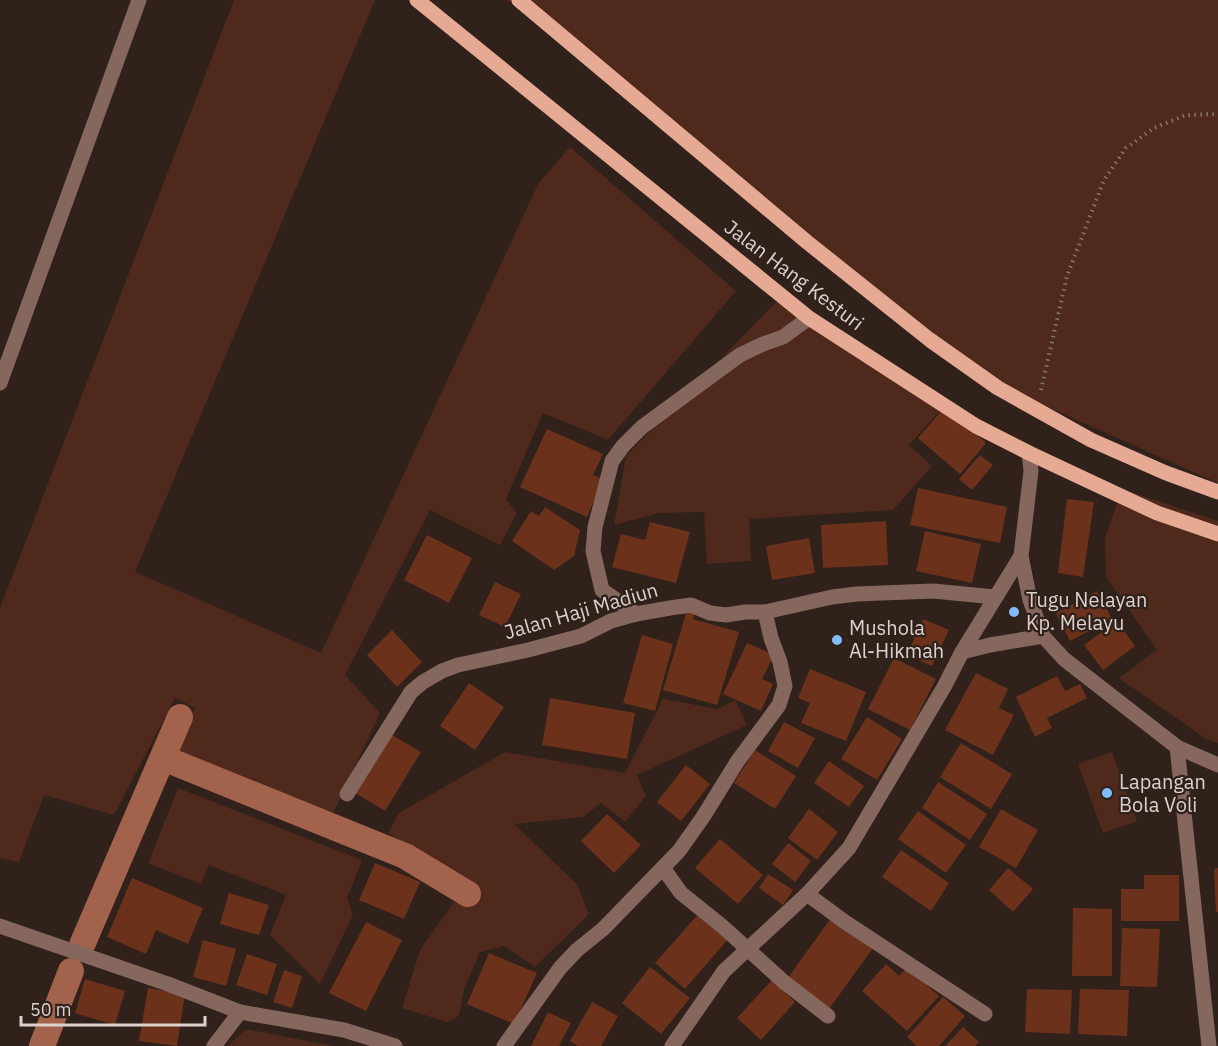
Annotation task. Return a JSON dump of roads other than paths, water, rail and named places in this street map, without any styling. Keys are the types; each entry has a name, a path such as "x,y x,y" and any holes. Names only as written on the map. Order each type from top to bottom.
{"main road":[{"name":"Jalan Hang Kesturi","path":"417,0 809,318 976,426 1157,513 1218,534"},
{"name":"Jalan Hang Kesturi","path":"519,0 807,242 930,340 998,388 1091,440 1166,473 1218,492"}],"street":[{"path":"0,383 139,0"},
{"path":"636,614 602,590 593,551 595,527 612,461 642,427 731,362 763,344 783,337 809,318"},
{"path":"1029,453 1031,471 1021,556 1030,600 1043,636 1064,658 1177,747 1218,765"},
{"path":"672,1046 724,972 807,894 849,848 939,696 962,652 1021,556"},
{"name":"Jalan Haji Madiun","path":"347,794 411,692 442,671 458,665 581,636 611,621 636,614 690,605 710,613 726,615 765,612 832,597 857,594 933,591 995,597"},
{"path":"504,1046 560,968 577,950 603,929 679,851 737,762 779,705 785,686 765,612"},
{"path":"962,652 1043,636"},
{"path":"1177,747 1209,1046"},
{"path":"663,868 681,893 784,982 828,1016"},
{"path":"807,894 845,922 985,1014"},
{"path":"0,926 240,1011 344,1030 395,1046"},
{"path":"214,1046 240,1011"}],"waterway":[{"path":"82,945 180,717"},
{"path":"163,758 405,856 468,894"},
{"path":"42,1046 71,971"}],"place":[{"name":"Tugu Nelayan Kp. Melayu","path":"1014,612"},
{"name":"Mushola Al-Hikmah","path":"837,640"},
{"name":"Lapangan Bola Voli","path":"1107,793"}]}
